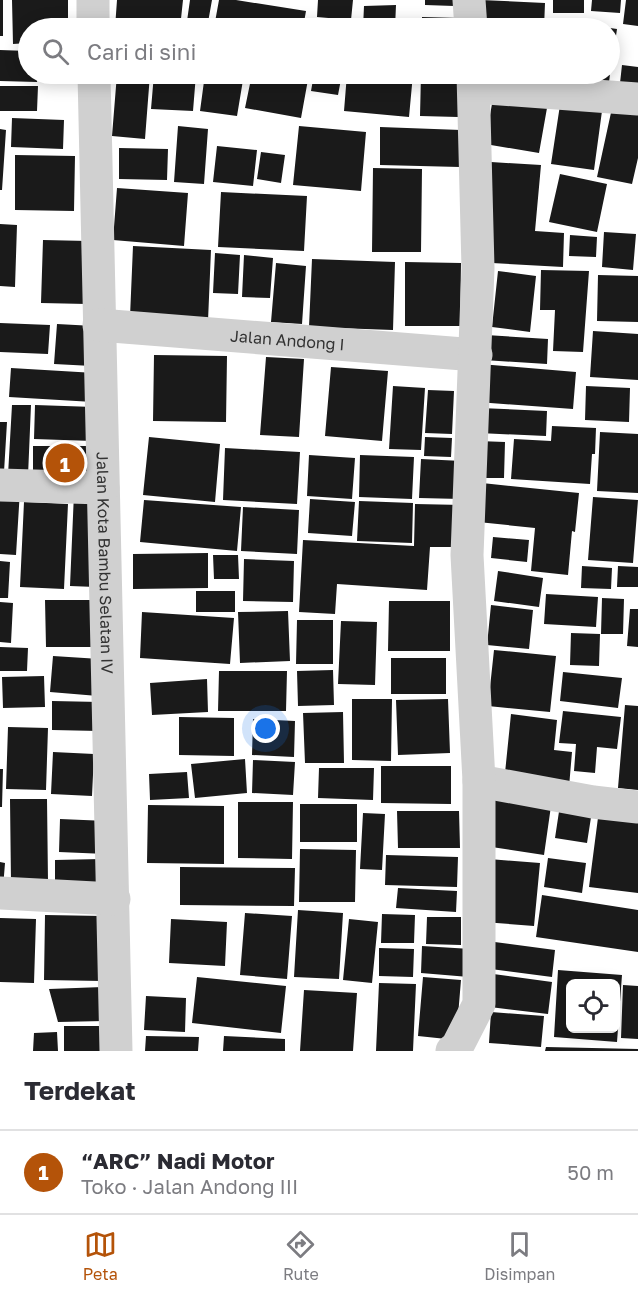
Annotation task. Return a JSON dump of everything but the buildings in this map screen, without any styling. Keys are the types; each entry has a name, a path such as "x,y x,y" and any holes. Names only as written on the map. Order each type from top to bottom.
{"street":[{"path":"93,0 93,18"},
{"path":"469,0 470,18"},
{"name":"Jalan Kota Bambu Selatan IV","path":"94,84 116,1051"},
{"path":"452,1051 457,1047 479,1004 479,781 467,555 477,355 478,268 474,84"},
{"path":"509,84 638,99"},
{"name":"Jalan Andong I","path":"99,325 477,355"},
{"path":"0,485 103,488"},
{"path":"479,781 593,802 638,807"},
{"path":"0,893 114,900"}],"place":[{"name":"“ARC” Nadi Motor","path":"65,463"}]}
